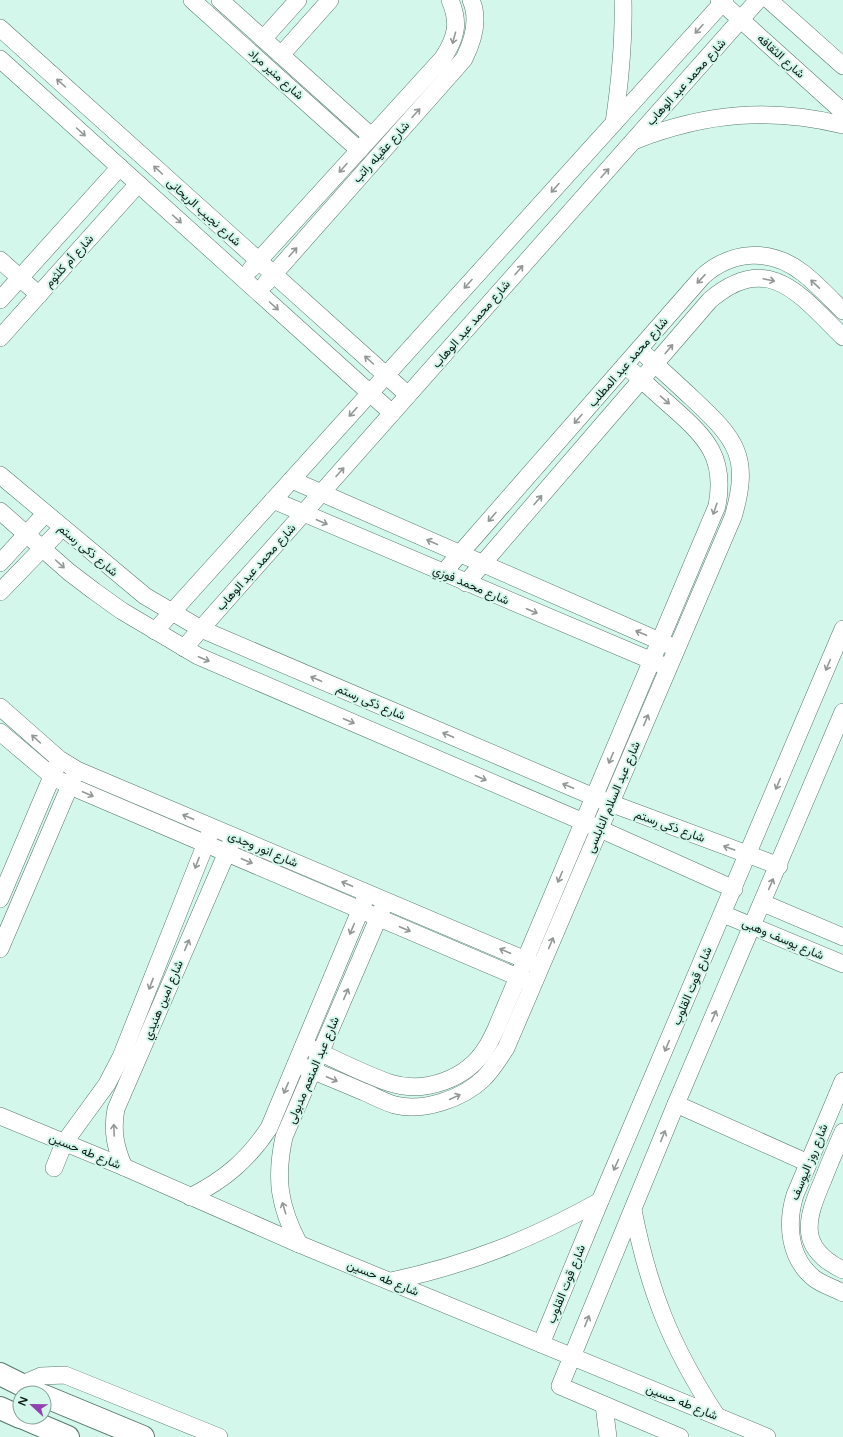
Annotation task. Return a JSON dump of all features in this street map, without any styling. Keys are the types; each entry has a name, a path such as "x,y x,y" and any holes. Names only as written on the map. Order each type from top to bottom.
{"main road":[{"path":"0,1374 21,1385"},
{"path":"52,1399 144,1437"},
{"path":"0,1408 12,1413"},
{"path":"39,1425 68,1437"}],"street":[{"name":"شارع منير مراد","path":"192,0 359,150"},
{"name":"شارع منير مراد","path":"220,0 371,136"},
{"path":"263,39 298,0"},
{"path":"281,55 330,0"},
{"name":"شارع عقيله راتب","path":"243,278 443,58 452,44 456,28 455,11 450,0"},
{"name":"شارع عقيله راتب","path":"258,292 464,59 472,42 475,24 471,0"},
{"path":"614,123 621,78 624,33 623,0"},
{"name":"شارع محمد عبد الوهاب","path":"184,648 758,0"},
{"path":"770,0 843,66"},
{"path":"156,631 722,1"},
{"name":"شارع الثقافه","path":"722,1 843,112"},
{"name":"شارع نجيب الريحانى","path":"0,28 408,395"},
{"name":"شارع نجيب الريحانى","path":"0,59 392,413"},
{"path":"632,142 669,127 707,118 746,114 785,115 843,125"},
{"path":"23,312 1,295 20,278 120,167"},
{"name":"شارع أم كلثوم","path":"0,338 138,184"},
{"name":"شارع محمد عبد المطلب","path":"443,573 703,276 715,265 737,256 760,255 783,260 803,273 843,311"},
{"path":"0,260 39,295"},
{"name":"شارع محمد عبد المطلب","path":"466,583 710,300 724,288 742,280 762,278 780,282 797,292 843,337"},
{"name":"شارع عبد السلام النابلسى","path":"296,1064 395,1105 426,1105 450,1099 467,1091 482,1080 494,1067 506,1048 732,517 740,492 741,473 737,455 730,438 719,423 639,349"},
{"name":"شارع عبد السلام النابلسى","path":"304,1045 390,1083 412,1087 434,1085 454,1078 472,1065 486,1049 717,506 720,490 719,473 715,457 710,447 697,429 625,365"},
{"name":"شارع ذكى رستم","path":"0,475 119,576 172,613 201,629 594,797 778,866"},
{"name":"شارع محمد فوزي","path":"292,480 321,494 676,648"},
{"name":"شارع محمد فوزي","path":"274,500 303,514 668,668"},
{"path":"0,510 42,548 94,591 198,656 600,829 734,889"},
{"path":"0,563 45,514"},
{"path":"0,592 62,528"},
{"name":"شارع قوت القلوب","path":"541,1344 600,1201 734,889 843,629"},
{"name":"شارع انور وجدى","path":"0,707 59,759 77,770 541,967"},
{"path":"680,1437 560,1386 676,1104 753,927 843,712"},
{"name":"شارع انور وجدى","path":"0,732 52,776 70,786 534,983"},
{"path":"0,899 59,759"},
{"path":"2,939 77,770"},
{"name":"شارع امين هنيدي","path":"54,1168 64,1143 107,1084 121,1057 212,827"},
{"name":"شارع امين هنيدي","path":"124,1167 119,1156 113,1132 116,1109 234,836"},
{"name":"شارع عبد المنعم مدبولى","path":"190,1196 227,1176 243,1162 257,1146 269,1128 367,893"},
{"name":"شارع عبد المنعم مدبولى","path":"299,1244 289,1224 282,1203 279,1181 280,1159 284,1137 386,901"},
{"name":"شارع يوسف وهبى","path":"763,903 843,937"},
{"name":"شارع يوسف وهبى","path":"723,914 843,964"},
{"name":"شارع روز اليوسف","path":"843,1081 835,1121 819,1136 795,1195 790,1210 789,1225 794,1248 805,1268 816,1279 843,1292"},
{"path":"676,1104 808,1163"},
{"name":"شارع طه حسين","path":"0,1116 124,1167 299,1244 767,1437"},
{"path":"819,1136 841,1141"},
{"name":"شارع روز اليوسف","path":"841,1141 809,1215 808,1229 812,1242 819,1254 830,1264 843,1270"},
{"path":"391,1281 427,1273 499,1250 534,1236 600,1201"},
{"path":"633,1210 642,1254 654,1296 671,1338 692,1377 716,1415"},
{"path":"805,1268 819,1254"},
{"path":"33,1385 42,1376 65,1375 219,1437"},
{"path":"604,1405 608,1437"}]}
